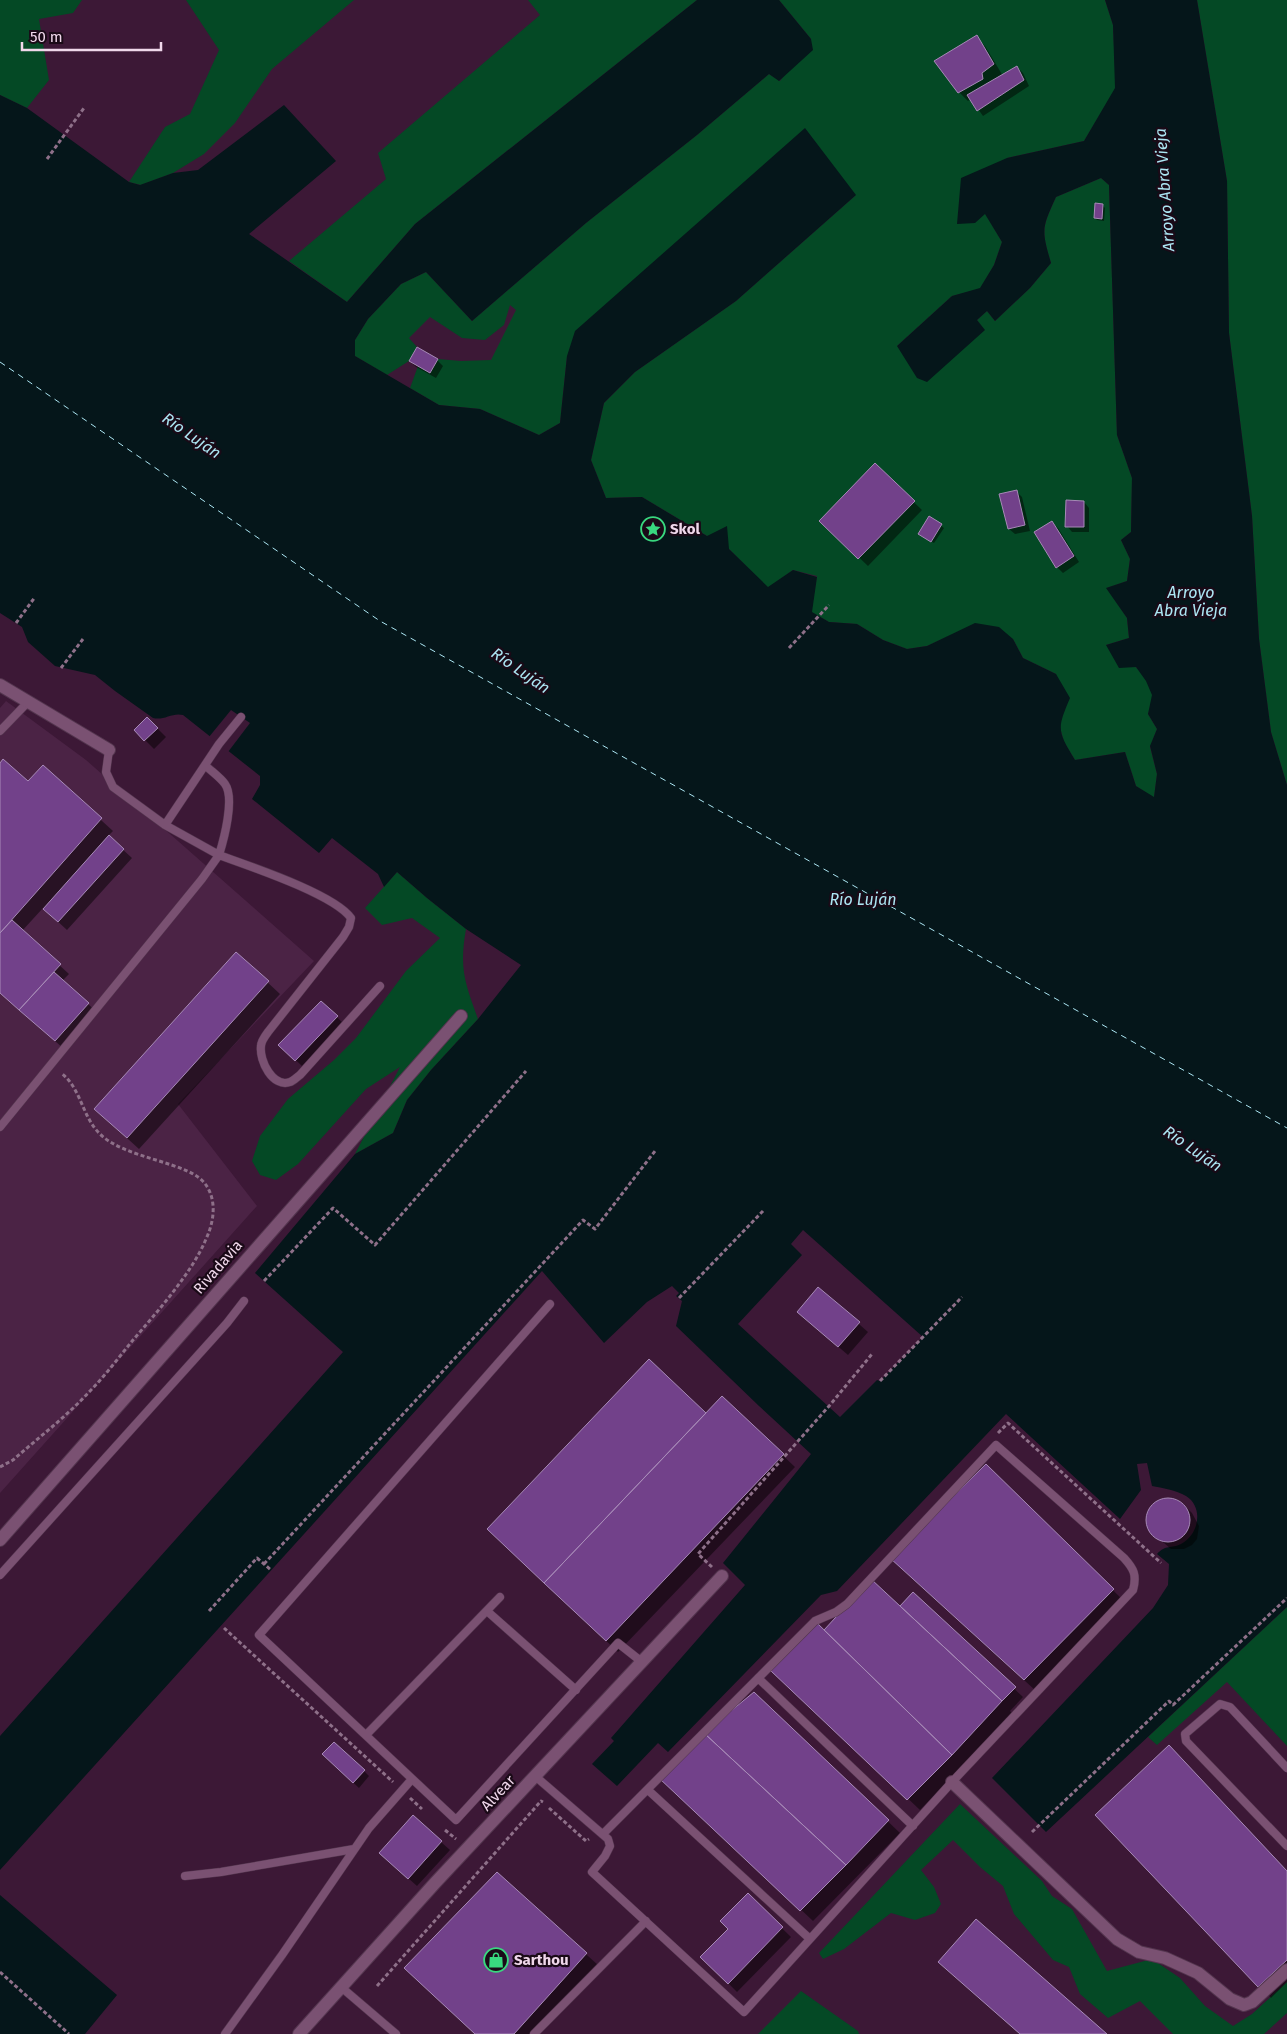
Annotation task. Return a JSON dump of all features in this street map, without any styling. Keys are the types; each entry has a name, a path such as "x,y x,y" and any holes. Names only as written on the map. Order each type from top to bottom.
{"street":[{"path":"0,685 109,750"},
{"name":"Rivadavia","path":"0,1540 461,1016"},
{"name":"Alvear","path":"300,2034 468,1848 722,1576"},
{"path":"952,1782 1117,1939 1139,1952 1165,1958 1198,1973 1230,1999 1244,2005 1252,2002 1287,1970"}],"lane":[{"path":"0,731 28,702"},
{"path":"165,825 205,765 241,717"},
{"path":"109,750 106,772 113,787 165,825 219,855 317,894 345,910 350,918 349,927 343,937 268,1032 261,1045 261,1059 268,1073 282,1082 290,1082 300,1075 380,986"},
{"path":"0,1127 219,855 224,840 230,796 225,784 205,765"},
{"path":"0,1575 227,1323 244,1301"},
{"path":"550,1304 259,1635 456,1820 618,1643 642,1662"},
{"path":"535,1776 608,1839 610,1846 605,1856 592,1872 744,2012 952,1782 1133,1590 1136,1579 1134,1568 996,1445 847,1604 836,1612 814,1621 603,1834"},
{"path":"366,1735 500,1597"},
{"path":"487,1611 576,1690"},
{"path":"758,1678 913,1826"},
{"path":"1287,1768 1230,1707 1224,1704 1220,1704 1185,1734 1186,1742 1287,1846"},
{"path":"225,2034 369,1828 401,1789 412,1779"},
{"path":"648,1790 810,1939"},
{"path":"185,1876 220,1872 354,1849"},
{"path":"534,2034 646,1921"},
{"path":"341,1988 396,2034"}],"path":[{"path":"47,159 84,108"},
{"path":"16,623 35,597"},
{"path":"789,648 829,605"},
{"path":"61,668 83,639"},
{"path":"0,1467 13,1460 89,1393 165,1303 199,1254 207,1239 212,1220 213,1204 211,1193 205,1183 193,1173 126,1151 99,1133 87,1115 76,1090 65,1076 50,1065"},
{"path":"264,1281 333,1208 375,1245 526,1071"},
{"path":"264,1564 583,1220 595,1229 655,1151"},
{"path":"679,1298 763,1210"},
{"path":"880,1381 962,1297"},
{"path":"722,1576 698,1554 872,1354"},
{"path":"209,1611 257,1558 271,1570"},
{"path":"1032,1832 1169,1701 1173,1705 1287,1598"},
{"path":"224,1628 428,1814"},
{"path":"441,1826 468,1848"},
{"path":"0,1972 69,2034"}],"shaded area":[{"path":"6,701 86,760 314,961 178,1104 257,1206 0,1493 0,708"}],"green space":[{"path":"0,0 82,0 73,13 39,19 49,80 27,108 0,95"},
{"path":"186,0 354,0 272,69 235,123 204,154 173,173 141,185 129,182 165,127 190,114 219,50"},
{"path":"528,0 697,0 415,224 347,302 289,261 386,179 378,153 540,15"},
{"path":"779,0 1105,0 1113,25 1116,88 1084,141 1007,158 985,213 1002,242 994,265 980,289 952,296 897,346 984,330 977,320 987,311 995,321 1030,288 1051,263 1044,229 1056,197 1101,178 1109,185 1117,435 1132,478 1131,532 1121,540 1130,559 1127,581 1107,588 1127,618 1129,638 1106,645 1134,665 1146,678 1150,686 1152,699 1148,714 1157,729 1150,747 1157,774 1154,798 1136,786 1125,752 1075,760 1064,742 1059,724 1056,674 1023,658 1013,639 951,635 927,646 907,649 883,640 857,624 829,622 811,612 817,576 793,570 768,588 729,549 642,497 606,498 591,460 604,403 635,372 736,301 856,195 567,356 560,423 539,435 480,409 439,405 410,388 418,366 430,373 438,359 461,361 491,360 516,310 510,305 504,325 485,340 462,338 430,317 409,338 417,347 409,361 387,375 355,356 355,340 368,319 401,284 426,272 472,321 586,223 697,135 769,74 780,81 811,39","holes":["875,463 914,501 819,521","1017,490 1025,525 1008,529 1000,494","1066,501 1084,501 1084,527 1066,527","930,517 942,524 931,542","1052,521 1074,556 1056,568 1035,532"]},
{"path":"1197,0 1287,0 1287,785 1271,732 1259,639 1252,516 1229,333 1227,181"},
{"path":"397,872 466,929 463,955 464,976 478,1019 431,1070 407,1100 393,1133 355,1154 400,1067 366,1089 298,1164 276,1180 260,1175 252,1161 260,1136 288,1099 334,1060 356,1038 406,971 440,938 412,918 382,925 365,908"},
{"path":"1287,1607 1287,1746 1227,1682 1157,1745 1148,1737"},
{"path":"960,1804 1042,1881 1052,1896 1072,1909 1107,1971 1152,1959 1180,1978 1205,2006 1233,2026 1252,2014 1287,1982 1287,2013 1264,2034 1173,2034 1140,2001 1108,2018 1080,1994 1069,1967 1053,1960 1014,1914 1003,1886 980,1867 953,1840 921,1870 934,1887 941,1904 935,1913 915,1920 891,1913 844,1949 823,1959 819,1953"},
{"path":"801,1991 858,2031 859,2034 758,2034"}],"water":[{"name":"Río Luján","path":"697,0 779,0 811,39 813,50 779,81 769,74 697,135 586,223 472,321 426,272 401,284 368,319 355,340 355,356 439,405 480,409 539,435 560,423 567,356 575,331 805,128 856,195 736,301 635,372 604,403 591,460 606,498 642,497 707,536 727,526 729,549 768,587 793,570 817,577 812,612 829,622 857,624 883,640 907,649 927,646 975,623 999,627 1013,639 1023,658 1056,674 1070,698 1061,723 1061,729 1065,742 1075,760 1125,752 1136,786 1154,797 1157,774 1150,746 1157,729 1148,714 1152,695 1146,681 1136,667 1119,668 1106,645 1129,638 1127,618 1106,588 1127,581 1130,559 1121,540 1131,532 1132,478 1117,435 1109,185 1101,178 1056,197 1044,229 1051,263 1030,288 995,321 987,311 977,320 985,330 927,382 917,378 897,346 952,296 980,288 994,265 1002,242 985,214 975,223 957,224 961,178 1007,158 1084,141 1115,88 1113,25 1105,0 1197,0 1227,181 1229,333 1252,516 1259,639 1271,732 1287,785 1287,1607 1046,1832 992,1778 1153,1608 1168,1585 1169,1564 1157,1554 1166,1548 1181,1544 1192,1534 1197,1521 1197,1514 1192,1501 1178,1492 1152,1486 1147,1463 1137,1464 1141,1490 1120,1519 1006,1414 837,1591 821,1595 668,1752 658,1743 617,1786 592,1764 614,1741 611,1738 745,1585 723,1563 811,1454 676,1326 682,1301 676,1296 679,1293 672,1286 647,1302 604,1343 542,1271 0,1870 0,1736 343,1352 255,1273 355,1154 393,1133 407,1100 431,1070 478,1019 521,965 466,929 397,872 384,887 378,874 332,838 319,853 252,799 260,785 260,776 183,715 153,718 95,675 55,666 28,642 22,627 0,613 0,95 27,108 129,182 140,185 173,173 198,170 284,105 336,161 249,234 347,302 415,224","holes":["803,1230 923,1337 880,1381 877,1380 840,1417 738,1324 802,1255 791,1244"]},
{"path":"0,1895 117,1995 85,2034 0,2034"}],"pier":[{"path":"231,710 250,723 228,752 209,737"}],"building":[{"path":"977,35 994,64 982,73 983,79 958,93 934,61"},
{"path":"1017,66 1024,80 977,111 967,95"},
{"path":"1095,203 1103,204 1102,219 1094,218"},
{"path":"417,347 438,359 430,373 409,361"},
{"path":"875,463 915,501 858,559 819,521"},
{"path":"1017,490 1025,525 1008,529 999,494"},
{"path":"1066,500 1084,501 1084,527 1065,527"},
{"path":"929,516 942,524 931,542 918,534"},
{"path":"1052,521 1074,556 1056,568 1034,532"},
{"path":"147,717 158,728 144,741 134,730"},
{"path":"3,759 28,781 43,765 102,818 0,933 0,763"},
{"path":"109,835 124,849 58,922 43,909"},
{"path":"12,920 61,964 19,1010 0,993 0,933"},
{"path":"236,952 269,981 127,1138 94,1109"},
{"path":"54,972 89,1003 55,1041 19,1010"},
{"path":"321,1001 338,1016 295,1061 278,1045"},
{"path":"818,1287 860,1322 838,1347 797,1312"},
{"path":"649,1359 706,1413 544,1583 487,1529"},
{"path":"722,1396 784,1454 606,1641 544,1583"},
{"path":"986,1464 1114,1589 1024,1680 890,1558"},
{"path":"1172,1498 1184,1504 1189,1511 1189,1529 1184,1536 1177,1541 1164,1542 1156,1539 1149,1532 1146,1516 1149,1508 1156,1501"},
{"path":"871,1579 1002,1701 952,1755 824,1630"},
{"path":"913,1592 1016,1687 1002,1701 900,1606"},
{"path":"815,1621 952,1755 907,1800 771,1671"},
{"path":"754,1692 889,1820 846,1865 704,1733"},
{"path":"704,1733 846,1865 800,1911 659,1778"},
{"path":"334,1742 365,1770 353,1783 322,1754"},
{"path":"1169,1745 1287,1871 1287,1960 1258,1987 1095,1815"},
{"path":"413,1815 442,1841 408,1879 379,1853"},
{"name":"Sarthou","path":"497,1872 587,1953 514,2034 475,2034 404,1968"},
{"path":"748,1893 783,1927 728,1984 700,1957 728,1929 720,1921"},
{"path":"976,1919 1107,2034 1020,2034 938,1962"}],"ferry route":[{"path":"0,362 380,621 1287,1128"}],"place":[{"name":"Skol","path":"653,529"},
{"name":"Sarthou","path":"496,1960"}],"water label":[{"name":"Arroyo Abra Vieja","path":"1164,190"},
{"name":"Arroyo Abra Vieja","path":"1191,601"}]}
